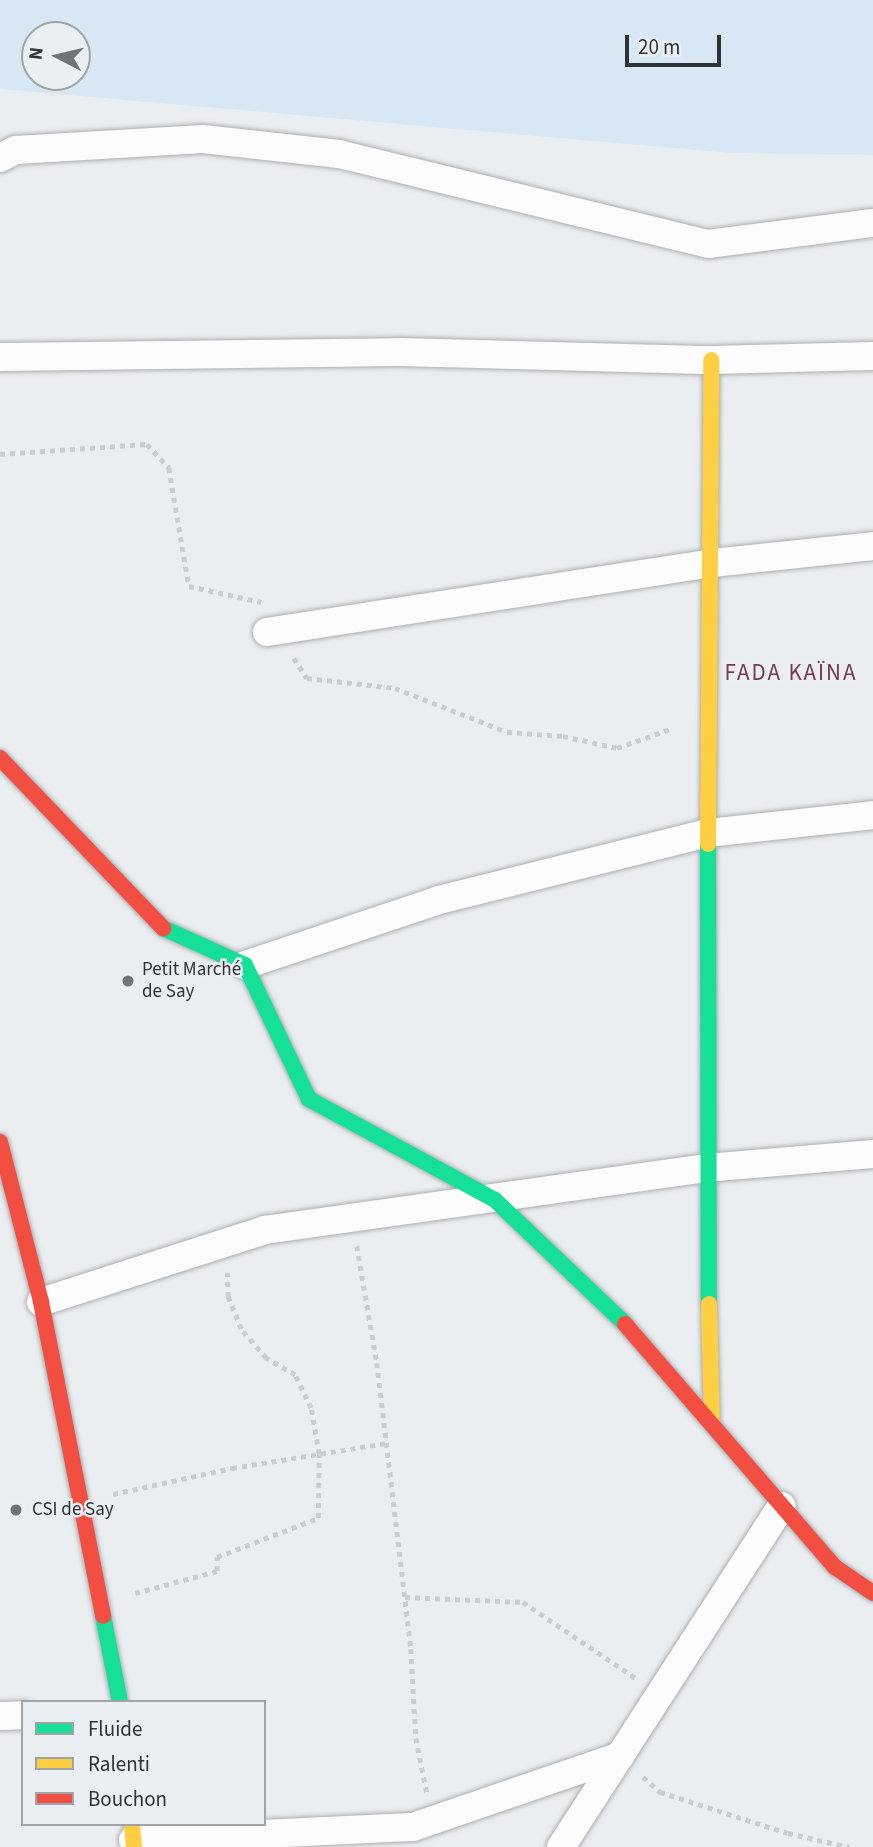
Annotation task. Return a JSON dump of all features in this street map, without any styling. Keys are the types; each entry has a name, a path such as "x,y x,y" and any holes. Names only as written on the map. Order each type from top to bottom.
{"street":[{"path":"0,158 16,150 203,139 339,154 708,244 873,223"},
{"path":"0,357 399,352 711,360 873,356"},
{"path":"711,360 712,563 706,1168 712,1424"},
{"path":"267,632 712,563 873,546"},
{"path":"0,758 160,927 245,965 309,1099 495,1200 626,1325 835,1567 873,1593"},
{"path":"245,965 439,900 708,833 873,815"},
{"path":"0,1142 41,1303 120,1700"},
{"path":"41,1303 265,1230 495,1200 706,1168 873,1154"},
{"path":"561,1847 782,1506"},
{"path":"0,1716 21,1715"},
{"path":"133,1837 413,1827 435,1834 620,1756"}],"path":[{"path":"352,1219 387,1443 405,1597 416,1738 435,1834"},
{"path":"100,1603 217,1571 217,1557 318,1518 319,1454 311,1408 295,1374 266,1358 241,1329 228,1297 225,1244"},
{"path":"80,1502 387,1443"},
{"path":"405,1597 523,1602 660,1694"},
{"path":"620,1756 660,1792 788,1833 849,1847"}],"shaded area":[{"path":"0,0 873,0 873,155 731,153 23,91 91,91 91,21 21,21 21,91 0,89"}],"traffic: fast":[{"path":"708,844 709,1304"},
{"path":"163,928 245,965 309,1099 495,1200 625,1324"},
{"path":"103,1616 120,1700"}],"traffic: slow":[{"path":"708,844 711,360"},
{"path":"709,1304 712,1424"},
{"path":"132,1826 134,1847"}],"traffic: jam":[{"path":"0,758 163,928"},
{"path":"0,1142 41,1302 103,1616"},
{"path":"625,1324 835,1567 873,1593"}],"place":[{"name":"Petit Marché de Say","path":"128,981"},
{"name":"CSI de Say","path":"16,1510"}],"district":[{"name":"FADA KAÏNA","path":"791,673"}]}
